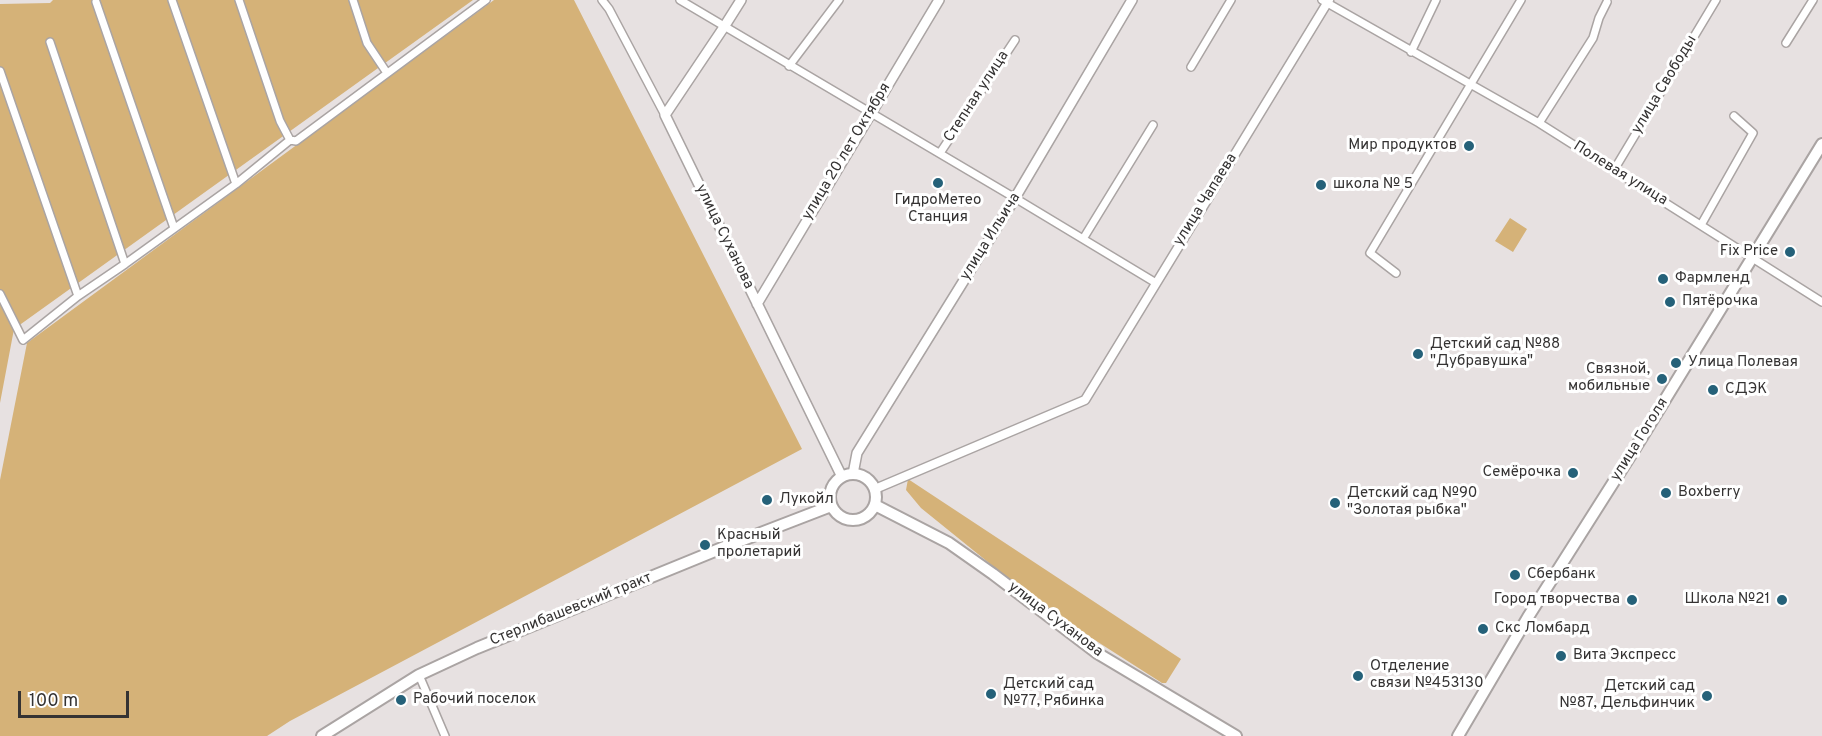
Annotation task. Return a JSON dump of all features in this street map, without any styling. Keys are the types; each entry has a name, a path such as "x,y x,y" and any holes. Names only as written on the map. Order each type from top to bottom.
{"main road":[{"path":"665,115 741,0"},
{"name":"улица 20 лет Октября","path":"757,304 939,0"},
{"name":"улица Ильича","path":"847,476 857,453 1015,198 1132,0"},
{"name":"улица Суханова","path":"665,115 757,304 847,476"},
{"name":"улица Гоголя","path":"1458,736 1528,617 1639,442 1822,144"},
{"path":"847,476 865,478 875,489 875,504 866,517 851,520 837,515 831,506 832,486 847,476"},
{"name":"улица Суханова","path":"875,504 949,543 1098,653 1236,736"},
{"name":"Стерлибашевский тракт","path":"322,736 419,675 487,644 831,506"}],"street":[{"path":"172,0 236,184"},
{"path":"240,0 280,121 290,140"},
{"path":"353,0 367,43 387,74"},
{"path":"0,294 23,340 78,296 236,184 290,140 296,141 486,0"},
{"name":"улица Суханова","path":"602,0 609,9 665,115"},
{"name":"Степная улица","path":"680,0 1155,283"},
{"path":"789,66 839,0"},
{"path":"1191,67 1231,0"},
{"path":"1411,51 1436,0"},
{"path":"1396,273 1370,252 1521,0"},
{"name":"улица Свободы","path":"1614,170 1716,0"},
{"path":"1786,43 1813,0"},
{"name":"Полевая улица","path":"1326,1 1469,85 1539,123 1821,300"},
{"name":"улица Чапаева","path":"875,489 1085,400 1326,1"},
{"path":"96,2 174,228"},
{"path":"1539,123 1593,38 1607,2"},
{"name":"Степная улица","path":"940,153 1015,40"},
{"path":"50,42 125,264"},
{"path":"0,71 78,296"},
{"path":"1701,225 1753,133 1734,116"},
{"path":"1083,239 1153,125"},
{"path":"419,675 445,736"}],"shaded area":[{"path":"53,0 473,0 14,329 0,403 0,4 50,3"},
{"path":"494,0 574,0 802,449 290,721 267,736 0,736 0,480 27,343"},
{"path":"1510,218 1527,229 1513,252 1495,241"},
{"path":"908,479 1181,659 1166,683 1162,683 1090,637 1015,584 921,508 906,490"}],"place":[{"name":"Мир продуктов","path":"1469,146"},
{"name":"ГидроМетео Станция","path":"938,183"},
{"name":"школа № 5","path":"1321,185"},
{"name":"Fix Price","path":"1790,252"},
{"name":"Фармленд","path":"1663,279"},
{"name":"Пятёрочка","path":"1670,302"},
{"name":"Детский сад №88 \"Дубравушка\"","path":"1418,354"},
{"name":"Улица Полевая","path":"1676,363"},
{"name":"Связной, мобильные","path":"1662,379"},
{"name":"СДЭК","path":"1713,390"},
{"name":"Семёрочка","path":"1573,473"},
{"name":"Boxberry","path":"1666,493"},
{"name":"Лукойл","path":"767,500"},
{"name":"Детский сад №90 \"Золотая рыбка\"","path":"1335,503"},
{"name":"Красный пролетарий","path":"705,545"},
{"name":"Сбербанк","path":"1515,575"},
{"name":"Город творчества","path":"1632,600"},
{"name":"Школа №21","path":"1782,600"},
{"name":"Скс Ломбард","path":"1483,629"},
{"name":"Вита Экспресс","path":"1561,656"},
{"name":"Отделение связи №453130","path":"1358,676"},
{"name":"Детский сад №77, Рябинка","path":"991,694"},
{"name":"Детский сад №87, Дельфинчик","path":"1707,696"},
{"name":"Рабочий поселок","path":"401,700"}]}
